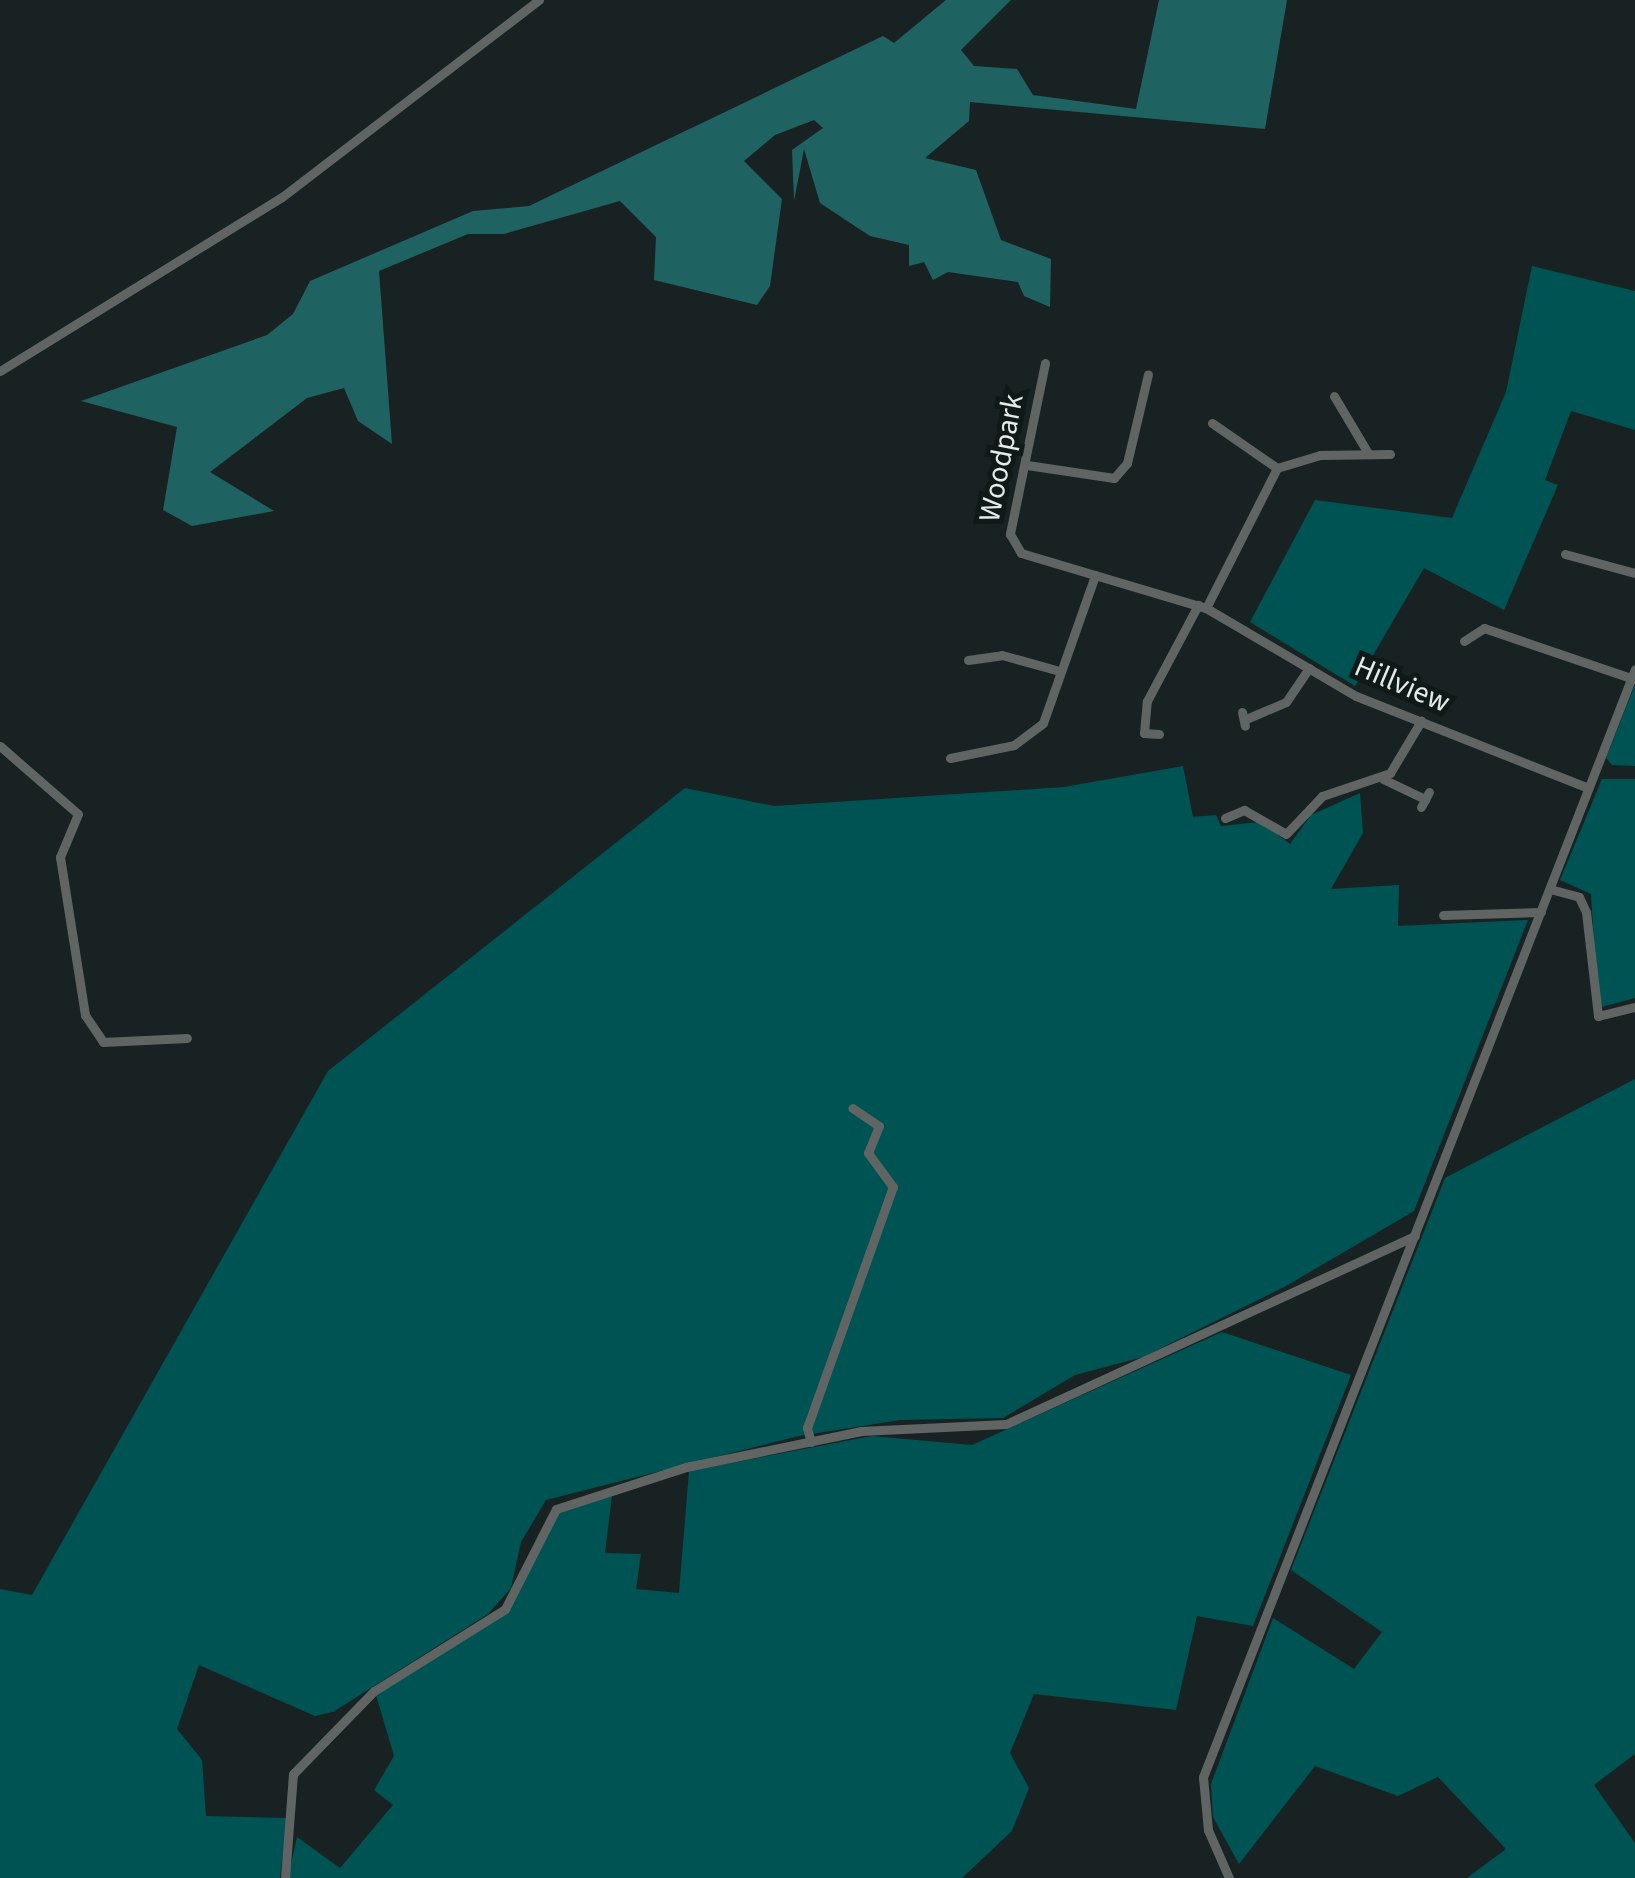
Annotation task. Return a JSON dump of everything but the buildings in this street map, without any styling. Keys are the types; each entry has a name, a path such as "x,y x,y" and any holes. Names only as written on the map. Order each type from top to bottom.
{"street":[{"path":"0,371 282,197 538,0"},
{"name":"Woodpark","path":"1046,363 1014,546 1095,576 1141,585"},
{"path":"1027,465 1114,478 1127,463 1148,374"},
{"path":"1334,396 1368,454"},
{"path":"1212,423 1277,468 1390,454"},
{"path":"1159,734 1144,733 1147,701 1277,468"},
{"path":"1565,554 1635,574"},
{"path":"950,758 1034,732 1050,711 1056,670 1095,576"},
{"name":"Hillview","path":"1141,585 1202,606 1308,668 1421,721 1588,788"},
{"path":"1229,1878 1208,1830 1203,1776 1633,673 1484,628 1464,641"},
{"path":"966,659 1002,655 1056,670"},
{"path":"1244,719 1286,702 1308,668"},
{"path":"1225,818 1244,810 1286,834 1322,796 1383,779 1421,721"},
{"path":"0,746 78,814 60,856 85,1015 103,1042 187,1038"},
{"path":"1383,779 1425,800"},
{"path":"1550,890 1579,896 1586,912 1598,1016 1635,1006"},
{"path":"1444,915 1542,912"},
{"path":"811,1442 808,1428 893,1186 868,1153 879,1126 852,1108"},
{"path":"284,1878 293,1774 374,1692 504,1609 556,1509 686,1467 811,1442 1006,1424 1415,1236"}],"shaded area":[{"path":"946,0 1011,0 961,50 974,66 1017,69 1033,95 1136,109 1159,0 1287,0 1265,129 970,102 969,121 925,158 976,170 1001,240 1051,259 1050,307 1024,296 1018,282 948,272 933,280 924,262 909,266 909,245 870,236 820,203 804,149 794,201 792,150 823,128 814,120 775,135 744,161 782,199 770,286 757,305 654,280 656,237 620,201 504,234 468,234 379,271 392,444 358,421 344,388 307,398 210,472 274,511 192,526 163,510 177,427 81,401 267,335 293,314 310,281 473,211 529,206 883,36 894,43"},
{"path":"1532,266 1635,291 1635,430 1571,411 1545,480 1558,485 1504,610 1424,568 1355,686 1250,622 1315,500 1452,518 1506,392"},
{"path":"1635,685 1635,766 1612,765 1606,758"},
{"path":"1183,766 1193,817 1216,815 1221,826 1260,822 1290,844 1311,815 1360,793 1363,833 1331,889 1399,885 1398,926 1528,920 1414,1211 1286,1286 1143,1357 1075,1375 1003,1418 900,1420 799,1436 546,1500 521,1542 511,1588 488,1614 333,1712 315,1716 199,1665 177,1729 202,1760 206,1816 287,1818 280,1878 0,1878 0,1589 32,1595 328,1071 685,788 774,806 1064,787"},
{"path":"1602,779 1635,779 1635,998 1598,1008 1591,894 1560,880"},
{"path":"1635,1079 1635,1754 1594,1785 1635,1843 1635,1878 1467,1878 1506,1849 1438,1777 1398,1796 1315,1766 1239,1864 1213,1817 1211,1784 1273,1618 1354,1669 1382,1632 1291,1570 1445,1178"},
{"path":"1222,1332 1351,1375 1253,1626 1197,1616 1176,1710 1034,1694 1010,1753 1029,1788 1012,1831 962,1878 288,1878 297,1837 340,1868 393,1805 374,1790 394,1756 376,1695 510,1607 555,1512 612,1495 605,1553 641,1554 636,1589 679,1593 689,1471 872,1436 972,1445"}]}
